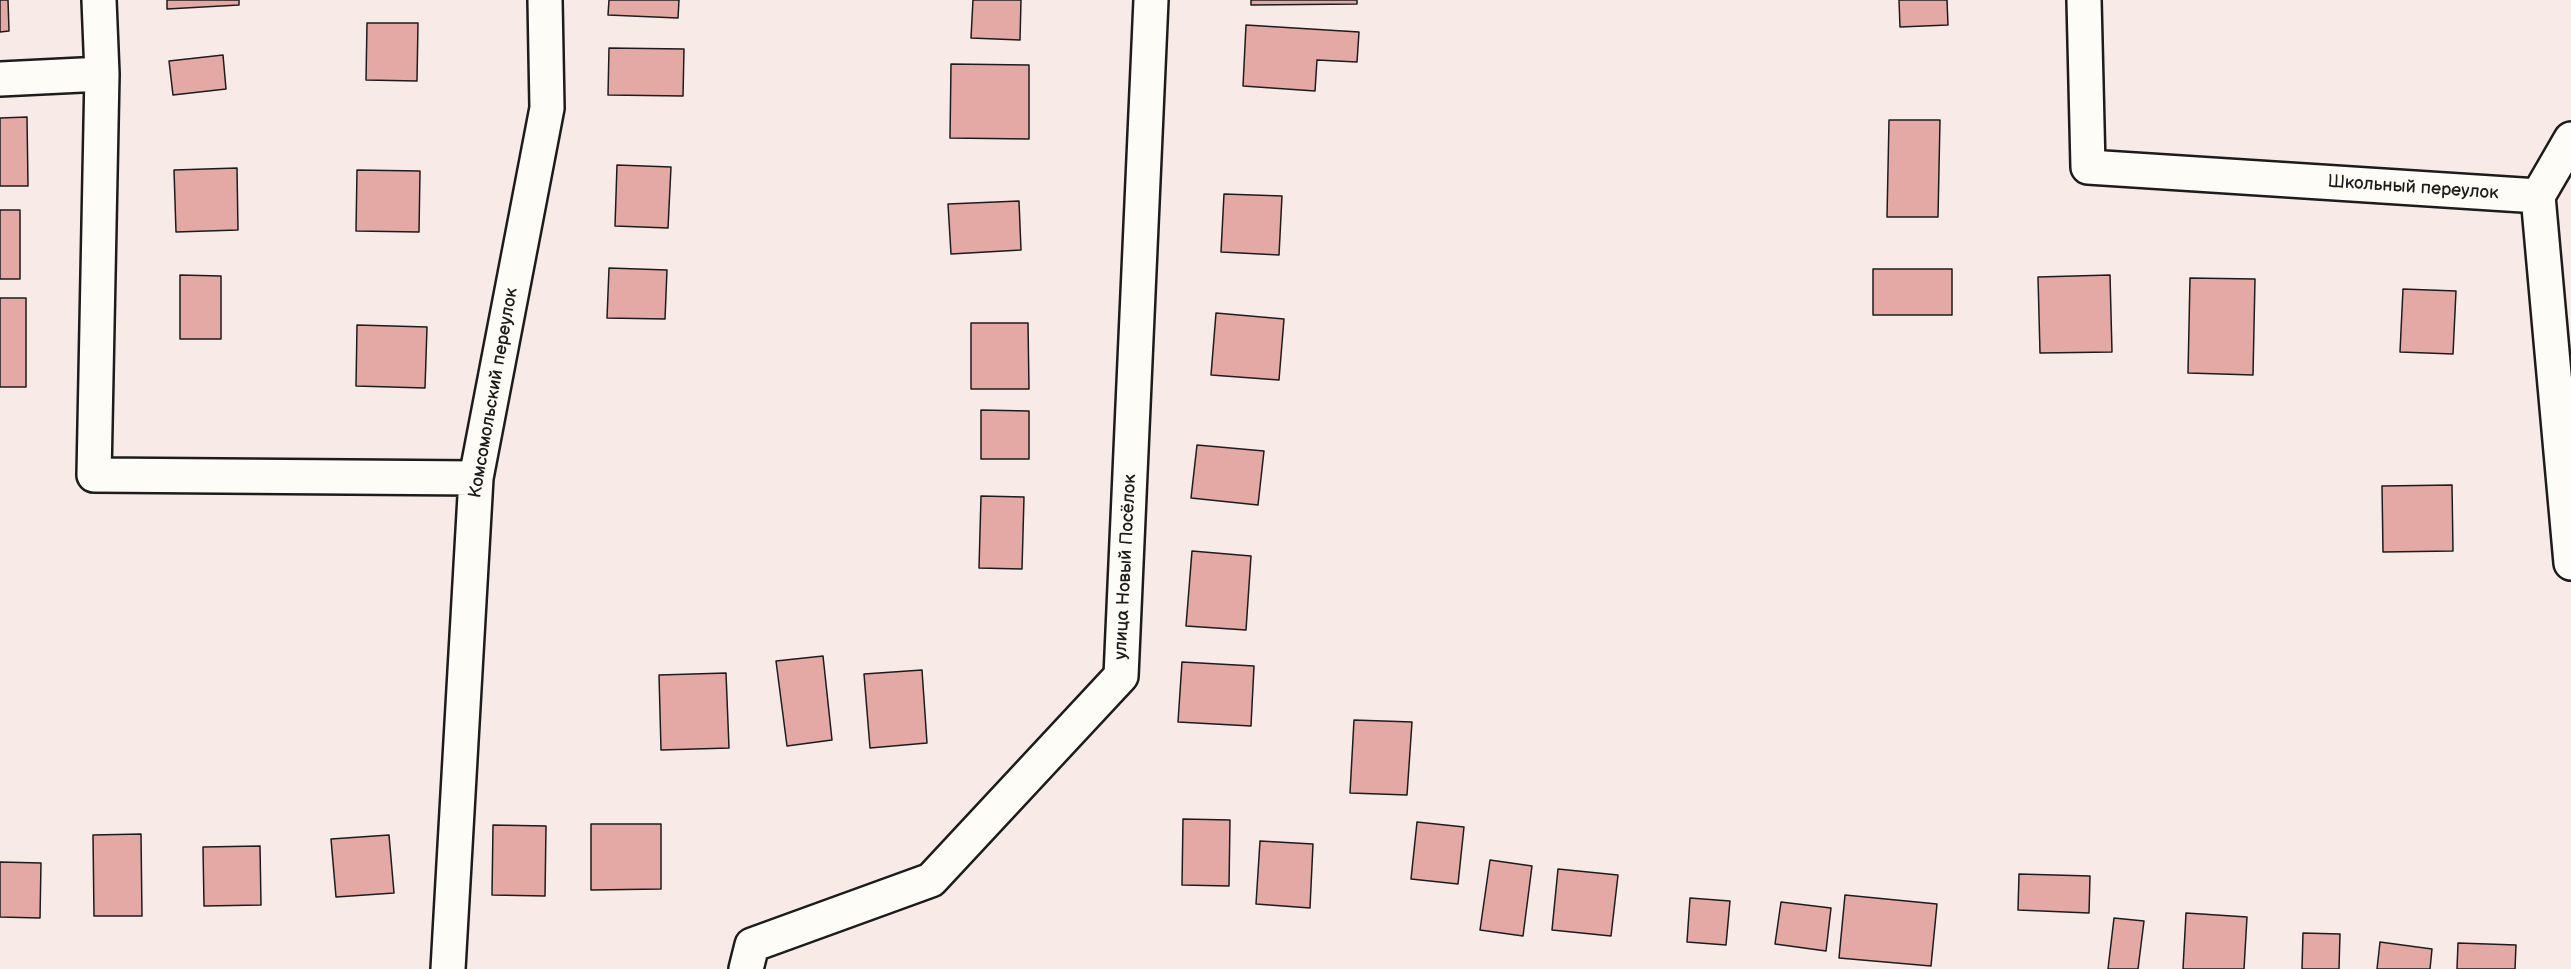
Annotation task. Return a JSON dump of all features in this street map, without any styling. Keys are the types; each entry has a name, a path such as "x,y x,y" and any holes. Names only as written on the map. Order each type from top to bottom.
{"street":[{"path":"99,0 102,74 94,475 476,478"},
{"name":"Комсомольский переулок","path":"448,969 476,478 547,108 545,0"},
{"name":"улица Новый Посёлок","path":"746,969 752,945 932,880 1121,676 1151,0"},
{"name":"Школьный переулок","path":"2084,0 2088,167 2538,196"},
{"path":"0,79 102,74"},
{"path":"2571,140 2538,196 2571,563"}],"building":[{"path":"0,0 8,0 9,31 0,32"},
{"path":"167,0 239,0 239,5 167,9"},
{"path":"609,0 679,0 678,18 608,15"},
{"path":"973,0 1021,0 1020,40 971,38"},
{"path":"1251,0 1357,0 1357,4 1251,5"},
{"path":"1899,0 1947,0 1948,25 1900,27"},
{"path":"367,23 418,23 417,81 366,80"},
{"path":"1246,25 1359,32 1357,62 1317,60 1315,91 1243,86"},
{"path":"609,48 684,49 683,96 608,95"},
{"path":"223,55 226,89 173,95 169,61"},
{"path":"951,64 1029,65 1029,139 950,138"},
{"path":"27,117 28,186 0,186 0,118"},
{"path":"1889,120 1940,120 1938,217 1887,217"},
{"path":"617,165 671,167 668,228 615,226"},
{"path":"237,168 238,230 176,232 174,170"},
{"path":"357,170 420,171 419,232 356,231"},
{"path":"1224,194 1282,196 1279,255 1221,252"},
{"path":"1019,201 1021,250 951,254 948,204"},
{"path":"0,210 20,210 20,279 0,279"},
{"path":"609,268 667,270 665,319 607,318"},
{"path":"1873,269 1952,269 1952,315 1873,315"},
{"path":"180,275 221,276 221,339 180,339"},
{"path":"2110,275 2112,352 2040,353 2038,277"},
{"path":"2190,278 2255,279 2253,375 2188,373"},
{"path":"2403,289 2456,291 2453,354 2400,352"},
{"path":"0,298 26,298 26,387 0,387"},
{"path":"1216,313 1284,319 1279,380 1211,375"},
{"path":"971,323 1028,323 1029,389 971,389"},
{"path":"357,325 427,327 425,388 356,386"},
{"path":"981,410 1029,411 1029,459 981,459"},
{"path":"1197,445 1264,451 1258,505 1191,498"},
{"path":"2452,485 2453,551 2383,552 2382,486"},
{"path":"981,496 1024,497 1022,569 979,568"},
{"path":"1192,551 1251,556 1246,630 1186,626"},
{"path":"823,656 832,740 787,746 776,661"},
{"path":"1182,662 1254,666 1251,726 1178,722"},
{"path":"922,670 927,743 870,748 864,674"},
{"path":"726,673 729,748 661,750 659,675"},
{"path":"1354,720 1412,722 1407,795 1350,793"},
{"path":"1183,819 1230,820 1229,886 1182,885"},
{"path":"1417,822 1464,827 1458,884 1411,879"},
{"path":"591,824 661,824 661,889 591,890"},
{"path":"493,825 546,826 545,896 492,895"},
{"path":"141,834 142,916 94,916 93,835"},
{"path":"389,835 394,893 336,897 331,839"},
{"path":"1260,841 1313,844 1310,908 1256,904"},
{"path":"260,846 261,905 204,906 203,847"},
{"path":"1490,860 1532,866 1523,936 1480,930"},
{"path":"0,862 41,863 40,918 0,917"},
{"path":"1558,869 1618,875 1611,936 1552,930"},
{"path":"2019,874 2090,876 2089,913 2018,910"},
{"path":"1845,895 1937,904 1931,966 1839,958"},
{"path":"1690,898 1730,901 1726,945 1687,942"},
{"path":"1781,902 1831,908 1826,951 1775,944"},
{"path":"2186,913 2247,917 2244,969 2183,969"},
{"path":"2114,918 2144,921 2138,969 2108,969"},
{"path":"2303,933 2340,934 2339,969 2302,969"},
{"path":"2380,942 2432,949 2430,969 2377,969"},
{"path":"2458,943 2516,945 2515,969 2457,969"}]}
